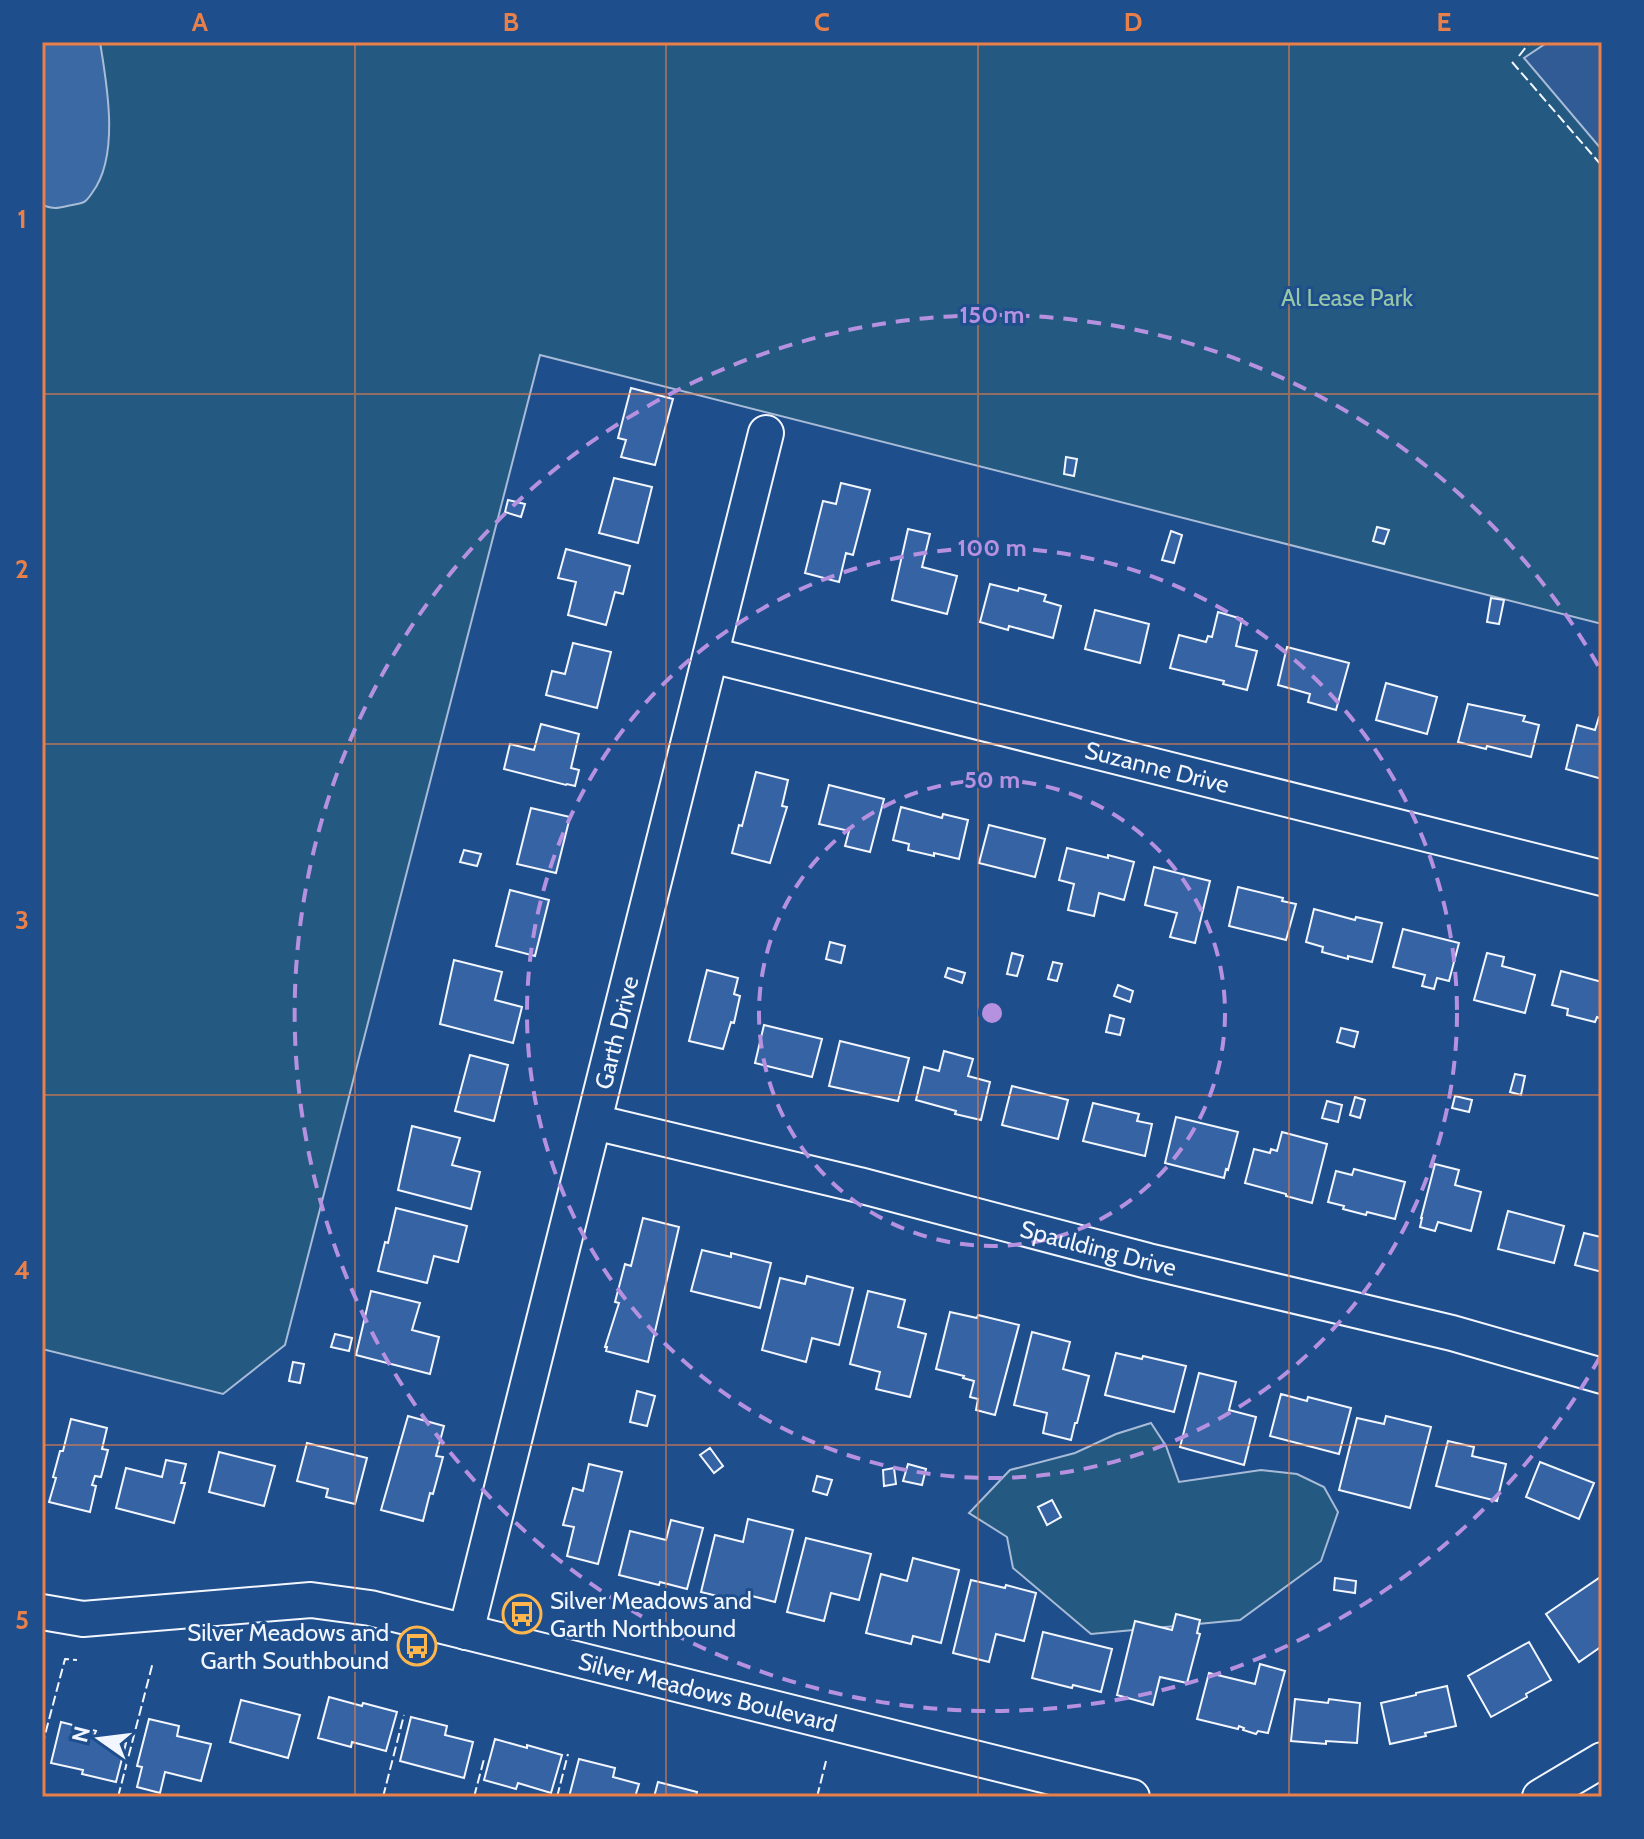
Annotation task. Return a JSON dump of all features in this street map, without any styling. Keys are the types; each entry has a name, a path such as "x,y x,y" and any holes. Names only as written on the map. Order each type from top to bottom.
{"street":[{"name":"Garth Drive","path":"466,1632 766,433"},
{"name":"Suzanne Drive","path":"711,655 1602,878"},
{"name":"Spaulding Drive","path":"594,1122 859,1185 1148,1261 1452,1333 1602,1376"},
{"name":"Silver Meadows Boulevard","path":"42,1612 83,1619 311,1600 370,1608 1132,1797"},
{"path":"1540,1797 1602,1760"}],"green space":[{"name":"Al Lease Park","path":"42,42 1602,42 1602,624 540,355 285,1345 223,1394 42,1349"},
{"path":"1151,1423 1166,1446 1179,1482 1261,1470 1297,1474 1324,1487 1338,1512 1321,1561 1240,1620 1091,1634 1013,1568 1007,1537 969,1513 1010,1470 1075,1453 1116,1434"}],"shaded area":[{"path":"42,42 100,42 108,99 109,140 101,178 85,201 57,208 42,205"},
{"path":"1548,42 1602,42 1602,150 1524,58"}],"building":[{"path":"631,388 673,399 655,465 621,457 626,440 618,438"},
{"path":"1066,457 1077,459 1074,476 1064,474"},
{"path":"614,478 652,487 638,543 599,533"},
{"path":"841,483 870,490 853,555 846,553 839,582 805,573 823,501 836,504"},
{"path":"508,500 525,504 521,517 505,512"},
{"path":"1377,527 1389,530 1384,544 1373,541"},
{"path":"908,529 930,534 922,567 957,576 947,614 892,600"},
{"path":"1171,531 1182,535 1174,563 1162,560"},
{"path":"566,549 630,566 623,594 615,592 606,625 568,615 576,582 558,578"},
{"path":"990,584 1046,595 1044,601 1061,606 1053,638 980,622"},
{"path":"1491,598 1504,600 1499,624 1487,622"},
{"path":"1095,610 1149,624 1140,663 1085,649"},
{"path":"1218,612 1242,619 1236,646 1257,651 1247,690 1170,668 1179,635 1206,642 1208,636 1212,637"},
{"path":"573,643 611,652 597,708 546,695 552,671 565,674"},
{"path":"1287,647 1349,663 1336,710 1308,702 1310,694 1278,685"},
{"path":"1386,683 1437,697 1427,734 1376,720"},
{"path":"1468,704 1525,716 1523,721 1539,725 1531,757 1458,742"},
{"path":"1599,717 1602,718 1602,779 1566,769 1577,725 1595,730"},
{"path":"541,724 579,734 571,768 579,770 575,786 504,769 510,744 534,750"},
{"path":"756,772 788,780 782,806 787,807 770,863 732,853"},
{"path":"829,785 884,799 870,852 845,846 849,831 819,824"},
{"path":"901,807 942,818 943,814 968,820 959,859 908,850 909,844 893,840"},
{"path":"531,808 570,817 556,873 517,864"},
{"path":"989,825 1045,839 1035,877 979,863"},
{"path":"1067,848 1134,862 1124,900 1099,893 1094,916 1068,910 1074,884 1059,880"},
{"path":"464,850 481,854 477,866 460,862"},
{"path":"1154,867 1210,881 1195,943 1170,937 1177,913 1145,905"},
{"path":"1238,887 1296,904 1286,940 1229,926"},
{"path":"510,890 549,900 535,956 496,946"},
{"path":"1314,909 1355,920 1356,917 1382,923 1372,962 1322,952 1323,947 1306,942"},
{"path":"1403,929 1459,943 1449,981 1437,978 1434,989 1422,986 1425,975 1393,967"},
{"path":"830,942 845,946 841,963 826,959"},
{"path":"1012,953 1023,956 1017,976 1007,974"},
{"path":"1487,953 1504,957 1502,966 1535,975 1525,1013 1474,1000"},
{"path":"454,960 502,972 495,1000 522,1007 513,1043 440,1024"},
{"path":"1053,962 1062,964 1057,981 1048,979"},
{"path":"948,968 965,973 962,983 945,977"},
{"path":"707,970 738,978 734,994 740,996 734,1023 731,1022 723,1049 689,1041"},
{"path":"1561,971 1602,982 1602,1019 1597,1017 1595,1022 1567,1015 1568,1009 1552,1005"},
{"path":"1118,985 1133,991 1130,1002 1114,996"},
{"path":"1110,1015 1124,1019 1120,1035 1106,1032"},
{"path":"764,1025 822,1039 812,1077 755,1063"},
{"path":"1341,1028 1358,1032 1354,1047 1337,1042"},
{"path":"840,1041 909,1058 898,1101 829,1086"},
{"path":"944,1051 973,1059 968,1076 990,1082 981,1120 916,1100 924,1067 939,1071"},
{"path":"470,1055 508,1065 494,1121 455,1111"},
{"path":"1515,1074 1525,1076 1521,1095 1510,1092"},
{"path":"1012,1086 1068,1100 1058,1139 1002,1125"},
{"path":"1455,1096 1472,1100 1469,1112 1452,1108"},
{"path":"1355,1097 1365,1100 1360,1118 1350,1115"},
{"path":"1327,1101 1342,1105 1338,1122 1322,1118"},
{"path":"1093,1103 1139,1114 1137,1121 1152,1124 1145,1156 1083,1141"},
{"path":"1176,1117 1238,1132 1224,1178 1165,1163"},
{"path":"412,1126 460,1138 452,1165 480,1172 471,1209 398,1190"},
{"path":"1282,1132 1327,1144 1312,1203 1245,1183 1254,1149 1270,1153 1271,1149 1277,1151"},
{"path":"1435,1164 1459,1170 1455,1185 1481,1192 1471,1231 1438,1222 1435,1231 1420,1227"},
{"path":"1354,1169 1405,1182 1395,1219 1367,1212 1366,1215 1328,1202 1336,1171 1352,1175"},
{"path":"396,1208 467,1226 458,1262 434,1256 427,1283 378,1271"},
{"path":"1508,1211 1564,1226 1554,1263 1498,1249"},
{"path":"643,1218 679,1227 648,1362 606,1351 605,1347 619,1303 615,1302 625,1264 631,1266"},
{"path":"1602,1232 1602,1272 1575,1265 1584,1233 1601,1237"},
{"path":"702,1250 731,1257 731,1253 771,1263 760,1308 691,1291"},
{"path":"807,1276 853,1288 839,1345 812,1338 806,1362 762,1350 780,1278 805,1284"},
{"path":"371,1291 420,1303 412,1330 439,1337 430,1374 356,1355"},
{"path":"868,1291 905,1300 898,1327 926,1334 910,1397 876,1389 880,1372 850,1364"},
{"path":"950,1312 1019,1325 995,1415 976,1410 978,1399 970,1397 974,1381 936,1369"},
{"path":"1032,1332 1070,1342 1063,1369 1089,1376 1071,1440 1043,1433 1047,1413 1014,1405"},
{"path":"335,1334 352,1338 349,1351 331,1347"},
{"path":"1116,1353 1186,1366 1174,1412 1105,1395"},
{"path":"293,1362 304,1364 300,1383 289,1381"},
{"path":"1199,1373 1236,1382 1229,1410 1256,1417 1244,1465 1180,1447"},
{"path":"637,1391 655,1396 647,1426 630,1422"},
{"path":"1281,1394 1351,1408 1339,1454 1270,1436"},
{"path":"408,1416 444,1426 436,1456 443,1457 423,1521 381,1510"},
{"path":"1386,1416 1431,1427 1410,1508 1339,1490 1357,1418 1384,1424"},
{"path":"71,1419 107,1428 102,1449 108,1450 101,1477 95,1476 92,1485 96,1486 90,1512 49,1502 56,1478 53,1477"},
{"path":"1448,1441 1474,1447 1472,1456 1506,1464 1497,1501 1436,1486"},
{"path":"307,1443 367,1458 355,1504 326,1497 328,1489 297,1481"},
{"path":"710,1448 723,1466 714,1473 700,1455"},
{"path":"219,1452 275,1466 264,1506 209,1492"},
{"path":"166,1460 186,1464 181,1483 185,1483 174,1523 116,1508 126,1468 162,1477"},
{"path":"1540,1462 1594,1483 1579,1519 1526,1497"},
{"path":"589,1464 622,1472 598,1564 567,1556 574,1527 563,1525 573,1488 583,1491"},
{"path":"908,1464 926,1469 922,1485 903,1481"},
{"path":"894,1468 896,1484 884,1486 883,1470"},
{"path":"817,1476 832,1480 827,1495 813,1491"},
{"path":"1052,1500 1061,1517 1047,1525 1038,1507"},
{"path":"748,1519 793,1530 775,1602 748,1595 746,1603 701,1592 715,1535 743,1542"},
{"path":"671,1520 703,1528 687,1589 619,1575 630,1531 666,1540"},
{"path":"806,1538 871,1554 859,1600 831,1593 824,1621 787,1612"},
{"path":"913,1558 959,1570 941,1643 913,1636 911,1644 866,1633 881,1574 907,1581"},
{"path":"1602,1576 1602,1646 1579,1662 1546,1614"},
{"path":"1335,1578 1356,1581 1355,1593 1334,1590"},
{"path":"971,1580 1036,1593 1024,1641 996,1634 989,1662 953,1653"},
{"path":"1176,1614 1200,1620 1197,1633 1200,1634 1187,1683 1160,1677 1153,1705 1117,1695 1135,1621 1172,1630"},
{"path":"1043,1632 1112,1649 1101,1692 1032,1678"},
{"path":"1529,1642 1551,1680 1491,1717 1468,1676"},
{"path":"1260,1664 1285,1671 1268,1733 1258,1731 1256,1734 1239,1726 1238,1729 1197,1719 1209,1673 1255,1684"},
{"path":"1447,1686 1456,1726 1390,1744 1381,1703"},
{"path":"329,1697 397,1712 386,1751 352,1742 351,1747 318,1738"},
{"path":"1295,1699 1360,1703 1357,1743 1291,1741"},
{"path":"241,1700 300,1715 288,1758 230,1742"},
{"path":"411,1717 447,1726 445,1735 473,1742 464,1778 400,1761"},
{"path":"149,1719 179,1726 177,1736 211,1744 201,1781 165,1772 160,1793 137,1787 142,1767 137,1766"},
{"path":"61,1722 96,1731 94,1736 126,1743 116,1782 51,1763"},
{"path":"495,1739 562,1755 551,1793 518,1783 516,1789 484,1780"},
{"path":"579,1759 615,1768 613,1777 639,1784 635,1797 569,1797"},
{"path":"658,1782 697,1792 696,1796 699,1797 654,1797"}],"fence":[{"path":"1519,56 1530,42"},
{"path":"1512,62 1602,166"},
{"path":"42,1746 65,1659 77,1660"},
{"path":"118,1797 153,1662"},
{"path":"383,1797 404,1715"},
{"path":"557,1797 568,1754"},
{"path":"474,1797 484,1759"},
{"path":"817,1797 826,1761"}],"place":[{"name":"Silver Meadows and Garth Northbound","path":"522,1614"},
{"name":"Silver Meadows and Garth Southbound","path":"417,1646"}]}
